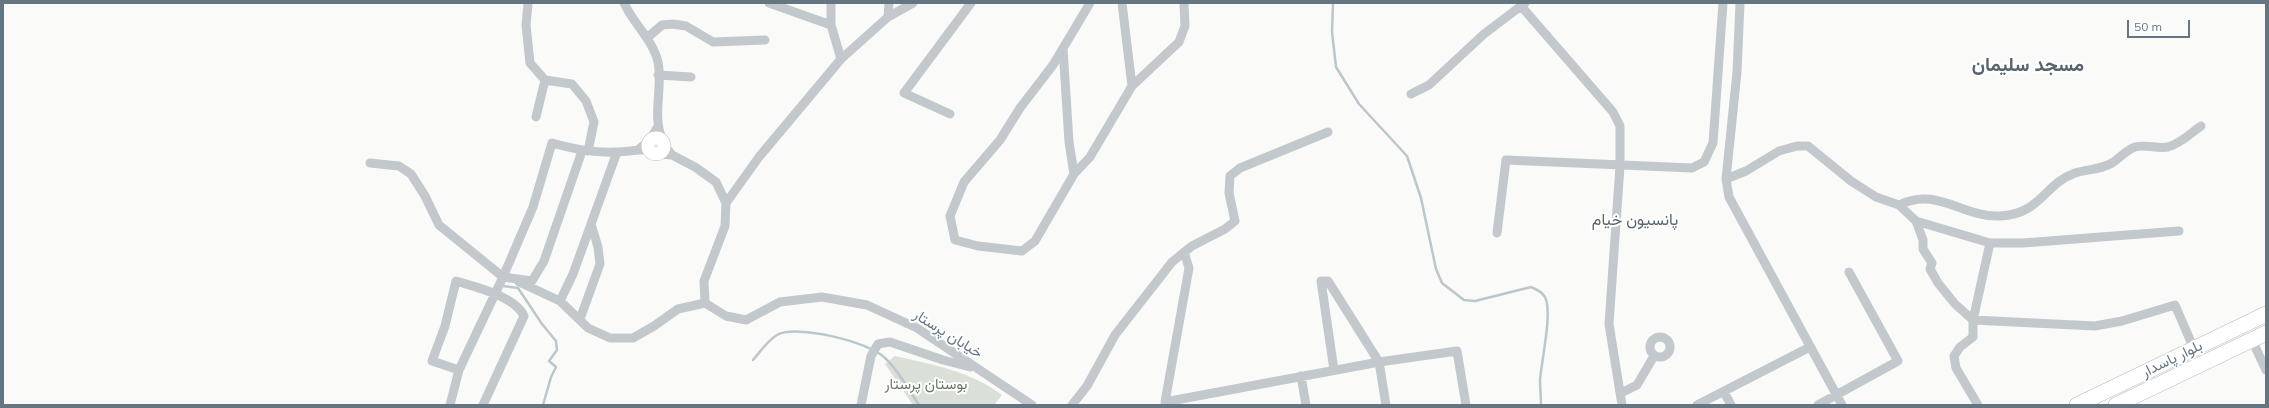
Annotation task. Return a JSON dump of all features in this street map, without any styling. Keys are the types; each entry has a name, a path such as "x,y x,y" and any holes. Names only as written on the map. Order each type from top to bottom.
{"main road":[{"name":"بلوار پاسدار","path":"2077,405 2266,314"},
{"name":"بلوار پاسدار","path":"2116,405 2259,336"}],"street":[{"path":"507,278 532,281 544,261 585,151 594,122 586,101 572,84 545,80 530,63 526,25 528,3"},
{"path":"624,3 647,38 658,62 657,145"},
{"path":"771,3 831,25"},
{"path":"831,3 831,25 841,59"},
{"path":"888,17 889,3"},
{"path":"726,203 759,157 841,59 888,17 913,3"},
{"path":"950,114 904,93 971,3"},
{"path":"1090,3 1063,48 1000,140 964,182 950,216 955,240 978,246 1022,251 1035,241 1074,174 1090,158 1132,86 1179,42 1185,26 1184,3"},
{"path":"1122,3 1132,86"},
{"path":"1497,232 1506,160 1692,168 1704,162 1713,143 1723,3"},
{"path":"1740,3 1737,72 1726,179 1729,197 1842,405"},
{"path":"1411,94 1429,85 1484,34 1523,5 1613,112 1620,126 1620,166 1609,324 1622,405"},
{"path":"647,38 662,25 673,24 686,26 713,42 765,40"},
{"path":"1063,48 1069,142 1074,174"},
{"path":"658,75 692,77"},
{"path":"536,116 545,80"},
{"path":"1899,205 1910,200 1935,199 1972,213 2000,216 2025,211 2041,200 2055,185 2074,173 2095,170 2112,163 2135,147 2168,147 2183,140 2201,126"},
{"path":"1072,405 1087,386 1115,334 1172,262 1184,252 1235,221 1229,192 1230,176 1240,168 1328,132"},
{"path":"370,163 399,166 412,174 439,225 507,278 560,301 588,328 610,338 633,338 654,326 678,309 705,302 704,281 725,226 726,203 716,182 695,167 657,145 617,152 585,151 552,143 533,207 507,278 494,293 459,370 450,405"},
{"path":"1726,179 1746,171 1779,151 1797,146 1808,146 1851,181 1876,197 1899,205 1916,221 1923,240 1923,249 1932,263 1930,269 1955,304 1973,320 2095,326 2122,321 2175,305 2194,349"},
{"path":"560,301 591,224 617,152"},
{"path":"1916,221 1990,243 2024,243 2179,231"},
{"path":"580,319 600,264 598,246 591,224"},
{"path":"1978,405 1956,368 1954,356 1960,347 1973,337 1973,320 1990,243"},
{"path":"1184,252 1189,268 1165,402 1379,362 1458,351 1466,405"},
{"path":"1818,405 1898,361 1849,272"},
{"path":"459,370 432,361 445,326 456,280 494,293 520,309 524,316 483,405"},
{"path":"1334,370 1322,281 1328,281 1379,362 1386,405"},
{"name":"خیابان پرستار","path":"705,302 726,316 746,320 780,302 822,297 867,305 917,328 1032,405"},
{"path":"2259,336 2266,370"},
{"path":"861,405 871,356 878,344 890,342 943,360 976,368"},
{"path":"1697,405 1810,347"},
{"path":"1621,393 1637,385 1654,356"},
{"path":"1301,376 1306,405"},
{"path":"1724,392 1731,405"}],"green space":[{"name":"بوستان پرستار","path":"895,356 964,374 1002,395 994,405 913,405 885,364"}],"waterway":[{"path":"1333,3 1332,32 1336,67 1359,104 1407,156 1421,198 1436,269 1442,283 1464,300 1475,301 1531,287 1541,292 1545,297 1548,314 1540,380 1541,405"},
{"path":"503,286 518,288 542,324 556,341 557,350 549,361 556,367 551,377 543,405"},
{"path":"753,360 774,337 786,332 816,333 832,336 864,346 877,352 885,358 899,374 919,405"}],"district":[{"name":"مسجد سلیمان","path":"2028,65"},
{"name":"پانسیون خیام","path":"1635,220"}]}
